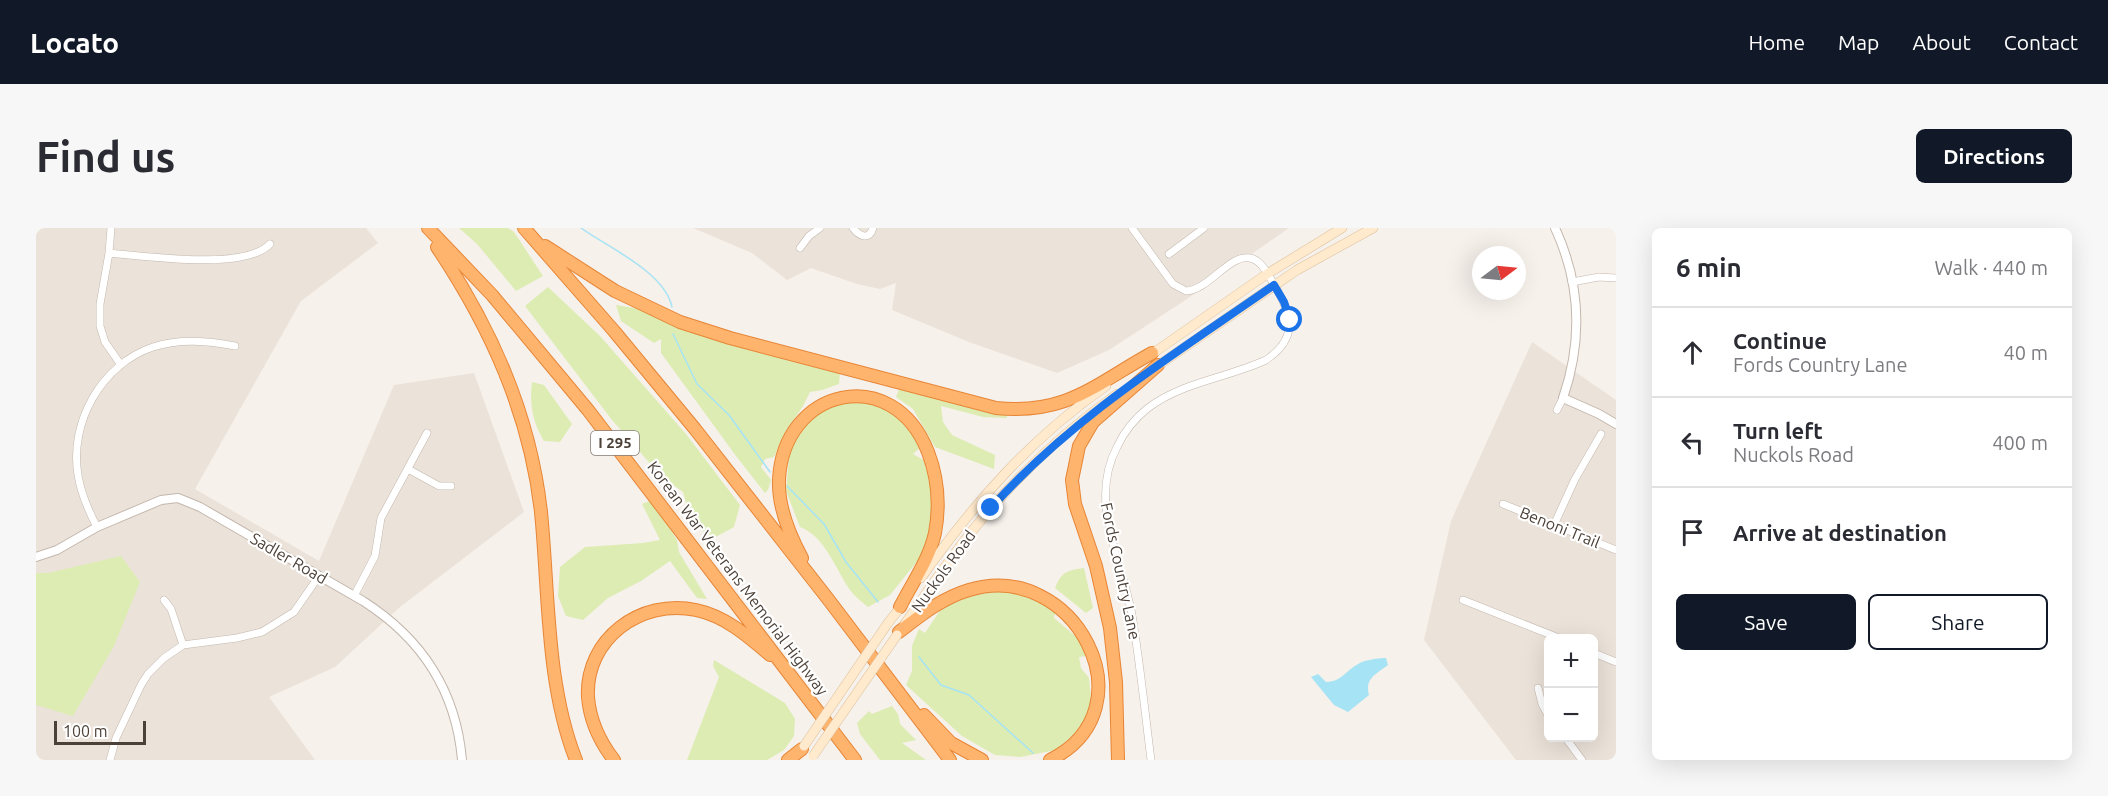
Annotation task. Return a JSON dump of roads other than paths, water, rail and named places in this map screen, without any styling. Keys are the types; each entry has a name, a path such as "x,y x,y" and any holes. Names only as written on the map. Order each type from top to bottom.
{"highway":[{"name":"Korean War Veterans Memorial Highway","path":"426,228 492,295 588,410 855,760"},
{"path":"426,228 484,324 504,366 522,418 536,477 540,509 557,701 576,760"},
{"path":"524,228 661,387 828,599 950,760"},
{"path":"536,240 615,291 680,322 730,338 996,408 1030,409 1060,404 1077,398 1152,353"},
{"path":"1118,760 1117,691 1110,628 1096,566 1075,504 1072,480 1074,462 1093,422 1158,365"},
{"path":"828,599 801,556 783,514 779,488 780,467 789,441 799,424 813,410 837,398 865,396 891,405 914,424 930,457 936,483 937,513 933,540 925,561 900,607"},
{"path":"898,633 926,611 951,597 970,589 991,585 1017,587 1035,593 1066,612 1082,630 1092,652 1098,679 1098,692 1095,711 1086,729 1070,747 1050,760"},
{"path":"614,760 603,745 593,722 589,708 589,683 599,651 613,633 635,617 669,608 689,609 711,614 744,634 787,670"},
{"path":"887,677 951,743 982,760"},
{"path":"788,760 803,747"}],"main road":[{"name":"Nuckols Road","path":"794,760 888,623 971,511 1015,462 1074,410 1152,353 1267,274 1342,228"},
{"name":"Nuckols Road","path":"812,758 898,633 975,527 1020,476 1061,438 1158,365 1274,285 1315,259 1373,228"}],"street":[{"path":"111,228 100,304 100,326 105,342 121,365"},
{"path":"800,248 820,228"},
{"path":"853,228 858,235 864,237 870,234 873,228"},
{"path":"1132,228 1173,284 1182,290 1196,289 1244,258 1255,260 1267,274"},
{"path":"1169,254 1192,231 1204,228"},
{"path":"1555,228 1572,282 1577,339 1573,365 1557,410"},
{"path":"109,253 197,261 259,253 270,244"},
{"name":"Fords Country Lane","path":"1151,760 1131,613 1106,510 1105,491 1108,469 1126,430 1149,407 1172,394 1266,360 1280,349 1287,336 1290,320 1284,302 1267,274"},
{"path":"1572,282 1599,277 1616,278"},
{"path":"97,527 85,504 78,473 79,434 83,418 98,388 121,365 153,347 208,341 235,346"},
{"path":"1563,398 1616,424"},
{"path":"354,596 375,556 381,518 427,434"},
{"path":"1554,525 1575,479 1600,434"},
{"path":"408,469 440,486 451,486"},
{"name":"Sadler Road","path":"36,557 57,549 145,505 172,498 182,499 200,507 354,596 383,614 401,630 435,671 446,692 456,723 462,760"},
{"name":"Benoni Trail","path":"1503,504 1616,550"},
{"path":"110,760 116,738 148,674 164,658 183,645 237,638 262,632 294,612 319,576"},
{"path":"164,600 171,609 183,645"},
{"path":"1463,600 1547,634"},
{"path":"1598,655 1616,662"},
{"path":"1538,688 1544,708"},
{"path":"1568,742 1582,760"}],"water":[{"path":"1386,658 1388,665 1375,674 1368,685 1369,695 1348,712 1334,705 1311,677 1318,674 1326,682 1331,682 1361,662"}],"waterway":[{"path":"581,228 647,272 667,294 672,307"},
{"path":"673,334 697,384 729,415 770,472"},
{"path":"787,486 824,524 846,562 878,602"},
{"path":"919,657 941,685 969,695 1033,753"}]}
